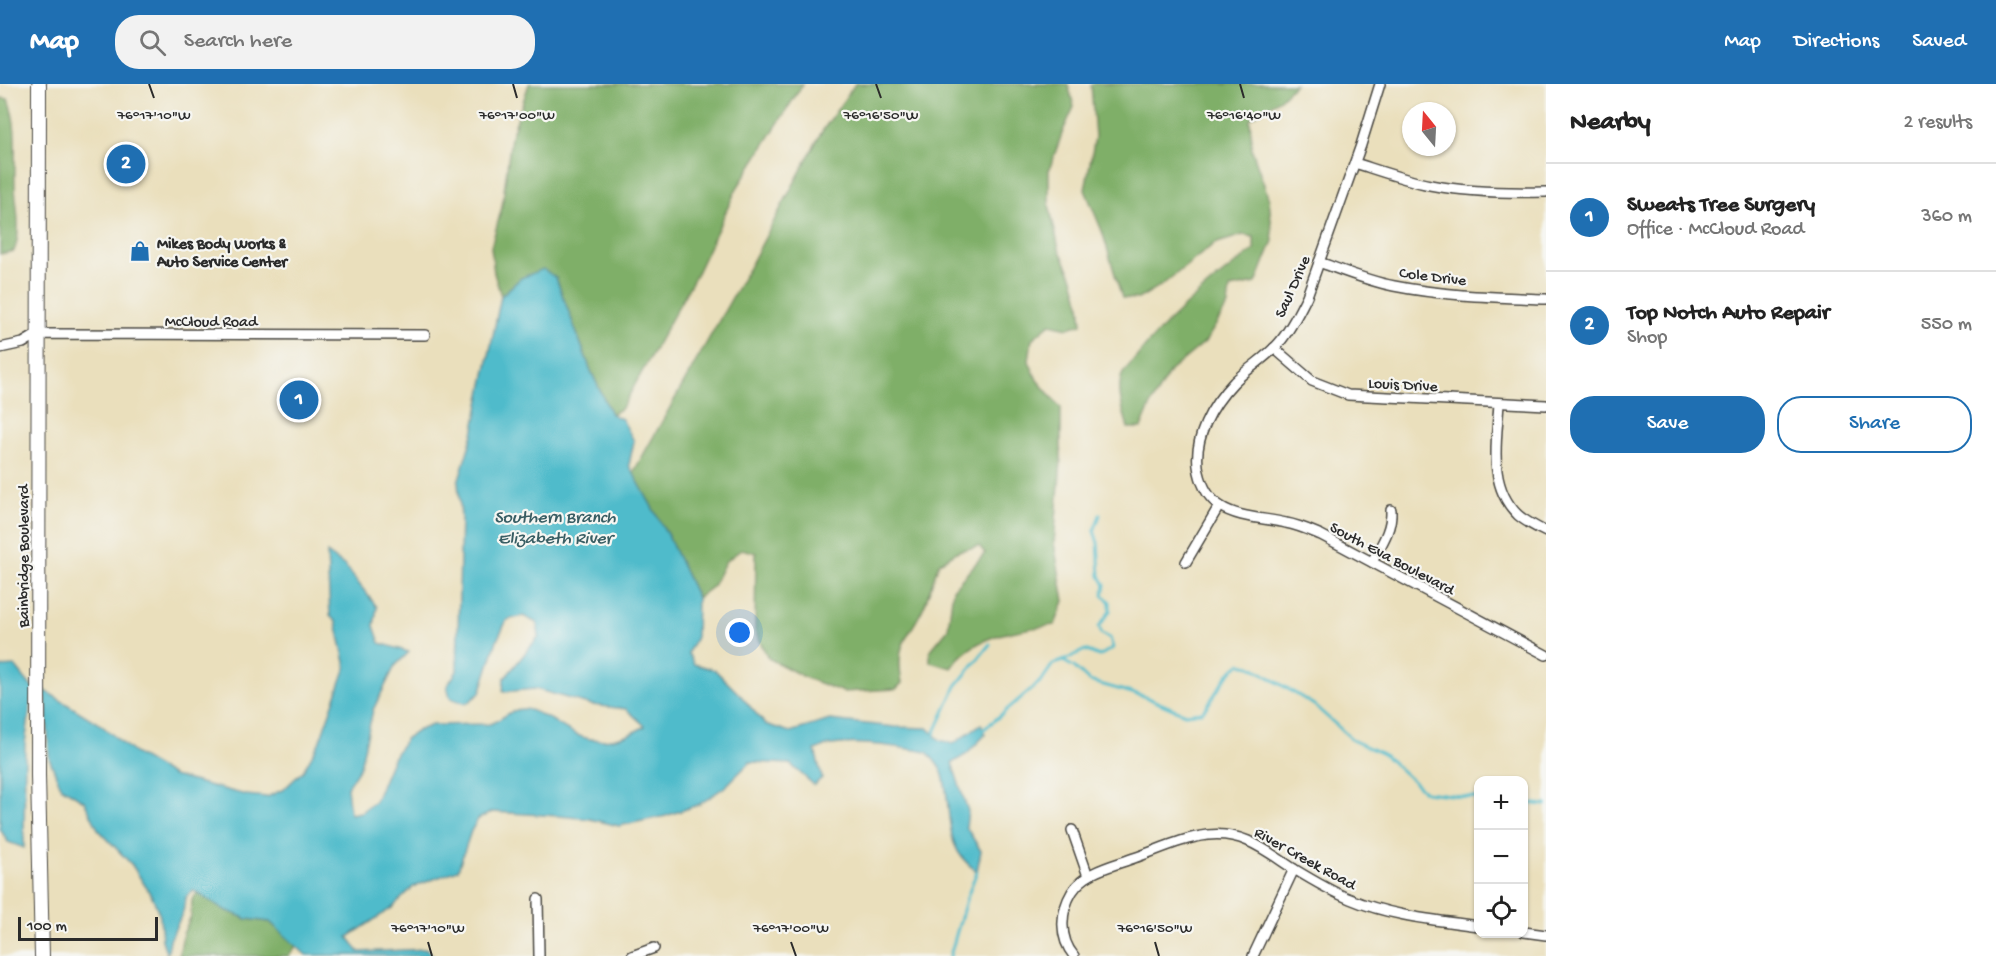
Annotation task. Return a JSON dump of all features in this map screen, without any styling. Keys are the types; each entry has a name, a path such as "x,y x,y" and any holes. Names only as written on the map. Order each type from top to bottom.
{"main road":[{"name":"Bainbridge Boulevard","path":"39,84 38,706 42,956"}],"street":[{"name":"Saul Drive","path":"1219,506 1206,491 1201,480 1197,451 1202,432 1209,416 1225,393 1236,380 1263,360 1297,316 1307,296 1355,163 1380,84"},
{"path":"1355,163 1432,185 1546,192"},
{"name":"Cole Drive","path":"1319,261 1392,286 1442,294 1546,299"},
{"name":"McCloud Road","path":"0,348 23,343 38,334 425,335"},
{"name":"Louis Drive","path":"1274,348 1312,381 1348,395 1546,405"},
{"path":"1498,403 1495,465 1501,492 1518,515 1546,532"},
{"path":"1186,562 1219,506"},
{"name":"South Eva Boulevard","path":"1219,506 1229,511 1305,528 1546,655"},
{"path":"1372,562 1388,531 1391,519 1390,510"},
{"path":"1072,830 1088,876 1077,885 1064,910 1064,932 1074,956"},
{"name":"River Creek Road","path":"1088,876 1194,837 1224,835 1259,844 1294,869 1337,893 1371,907 1415,917 1474,925"},
{"path":"1253,956 1294,869"},
{"path":"538,900 539,956"},
{"path":"1528,933 1546,935"},
{"path":"632,956 654,948"}],"green space":[{"path":"529,84 803,84 737,188 697,273 622,408 611,414 591,371 556,278 521,278 501,296 494,273 491,247 502,207 511,137"},
{"path":"855,84 1068,84 1074,107 1049,170 1049,205 1059,249 1073,278 1080,304 1082,324 1068,328 1050,324 1032,339 1029,361 1037,380 1061,408 1061,461 1054,543 1064,601 1055,625 1012,632 984,641 960,657 951,668 930,662 930,651 948,629 953,589 985,553 979,546 958,551 939,563 925,604 905,640 900,657 902,683 896,689 843,692 806,678 768,658 755,631 756,553 742,549 725,562 713,586 697,598 668,536 633,473 751,264 821,133"},
{"path":"1091,84 1295,84 1280,99 1250,119 1252,150 1269,199 1273,241 1256,283 1230,288 1228,305 1206,341 1170,371 1152,402 1141,428 1128,428 1120,397 1123,373 1175,315 1254,250 1254,237 1243,235 1214,244 1162,285 1138,299 1122,298 1102,231 1085,190 1095,137"},
{"path":"0,98 8,99 14,121 18,227 14,251 0,254"},
{"path":"198,892 223,909 247,919 270,922 296,946 289,956 179,956 183,934 191,916 192,900"}],"water":[{"name":"Southern Branch Elizabeth River","path":"543,269 556,278 591,371 611,414 622,419 634,441 629,465 668,536 697,598 696,637 688,653 694,664 715,670 765,724 790,732 830,720 927,728 940,740 953,744 981,724 985,735 967,754 952,763 968,811 966,827 981,851 977,871 966,862 953,840 943,775 927,752 870,744 840,744 815,750 822,778 814,785 790,764 750,762 726,786 700,804 666,816 619,826 590,819 492,812 478,819 471,831 458,870 413,887 392,908 348,937 359,952 427,949 433,956 306,955 270,922 247,919 223,909 193,890 186,897 183,912 170,940 167,955 162,940 160,916 153,898 132,865 98,829 84,801 61,787 49,758 46,698 32,697 25,744 24,848 8,842 0,829 0,667 15,666 31,686 44,690 101,725 134,753 173,776 246,795 267,797 284,789 303,771 319,743 346,667 336,622 330,616 327,553 345,566 377,607 374,626 380,643 409,652 395,666 373,710 360,767 347,787 350,814 361,812 375,801 393,758 406,738 432,725 490,724 515,710 524,709 590,739 615,738 645,726 626,709 592,705 535,689 503,692 504,679 539,636 537,623 523,616 507,620 497,640 480,693 466,704 450,698 447,686 457,671 461,517 458,482 473,434 501,296 521,278"}],"waterway":[{"path":"1063,661 1085,650 1099,656 1113,648 1110,638 1102,634 1099,627 1110,611 1110,602 1103,595 1105,585 1100,576 1098,543 1094,531 1100,515"},
{"path":"934,734 956,686 990,644"},
{"path":"983,730 1042,680 1053,664 1063,661 1074,667 1089,681 1143,696 1185,714 1202,712 1229,674 1240,664 1251,666 1314,705 1354,741 1383,754 1425,792 1474,798"},
{"path":"1528,803 1546,805"},
{"path":"950,956 977,871"}],"place":[{"name":"Top Notch Auto Repair","path":"126,164"},
{"name":"Mikes Body Works & Auto Service Center","path":"140,251"},
{"name":"Sweats Tree Surgery","path":"299,400"}]}
